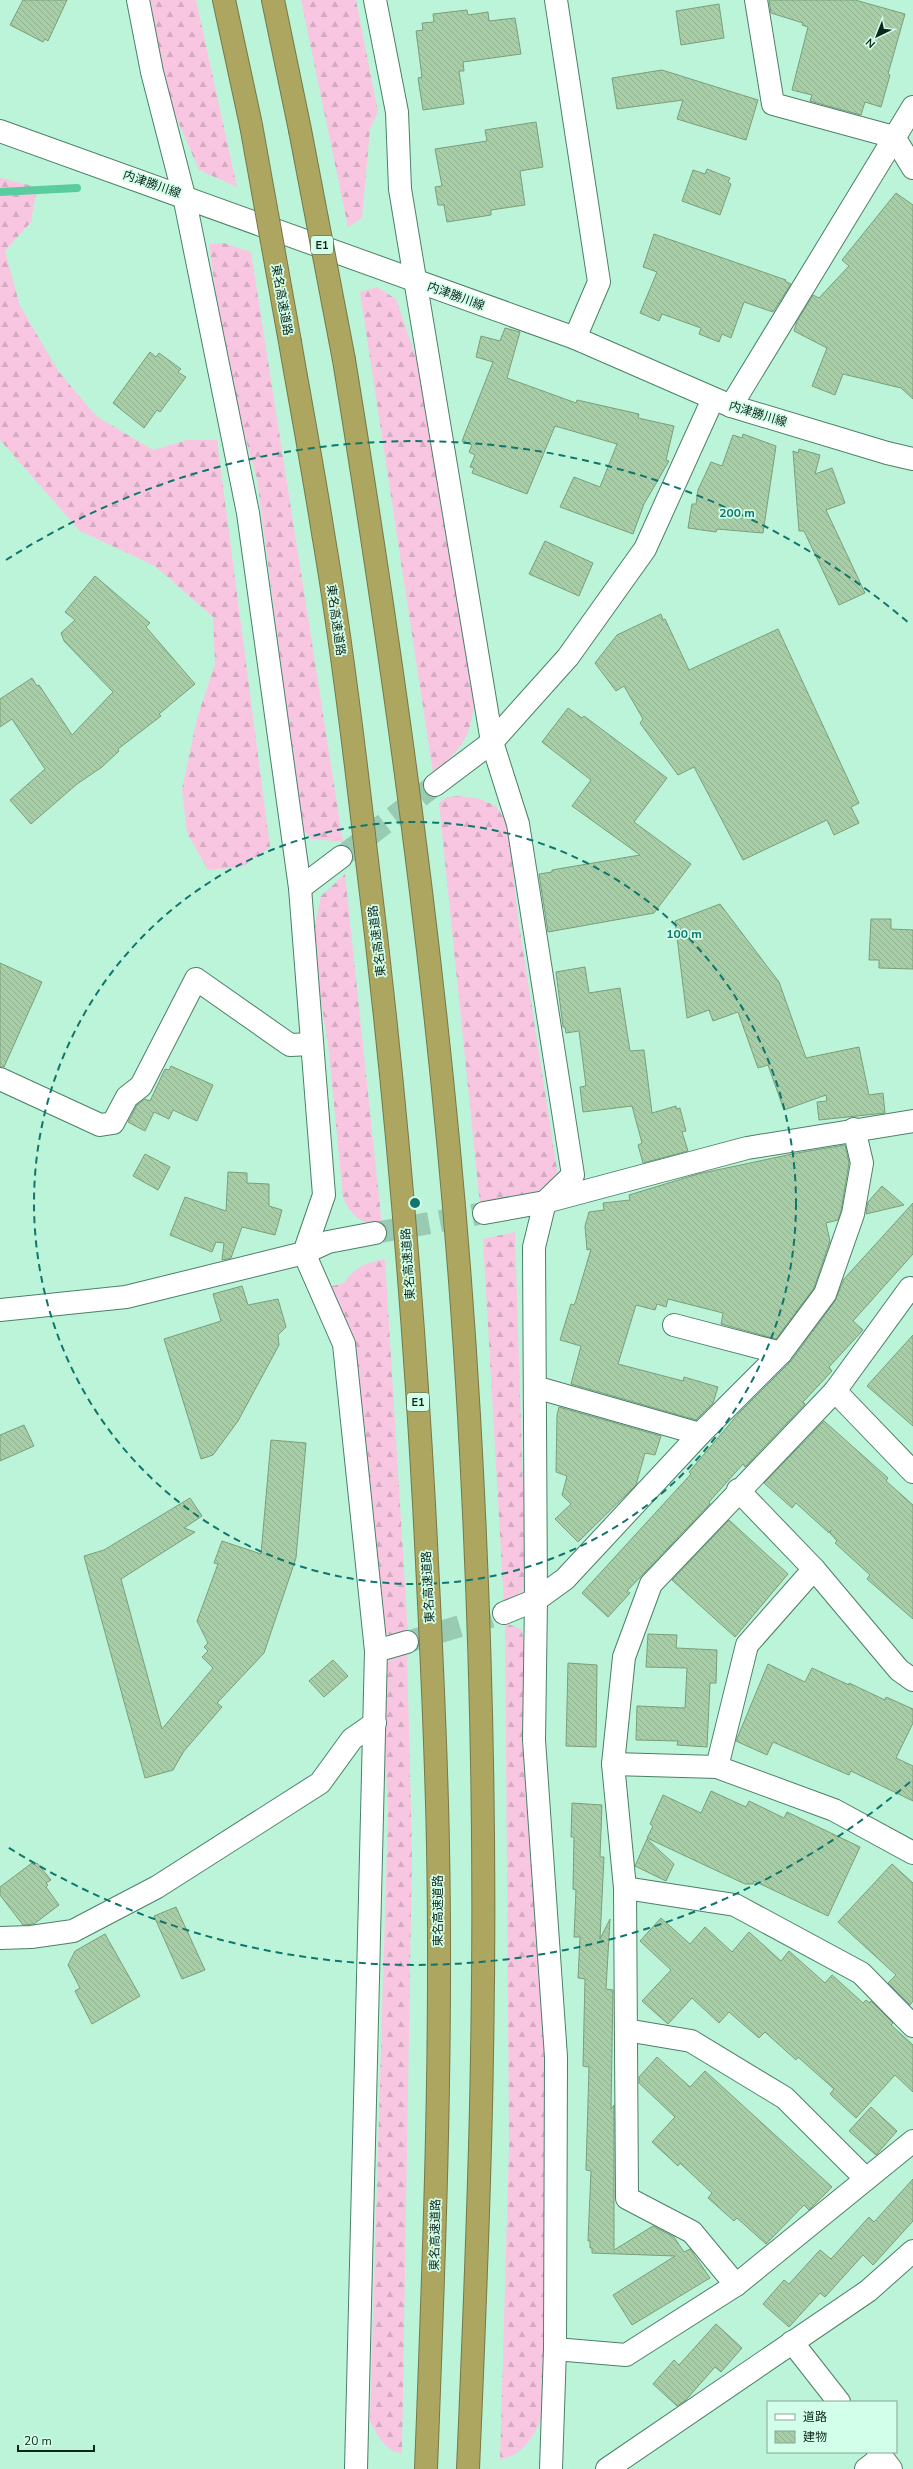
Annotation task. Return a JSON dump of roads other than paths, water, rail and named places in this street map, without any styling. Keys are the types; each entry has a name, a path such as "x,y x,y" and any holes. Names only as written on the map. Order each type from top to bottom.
{"highway":[{"name":"東名高速道路","path":"224,0 251,125 324,536 353,739 374,910 404,1212 419,1420 429,1598 438,1846 438,2054 434,2272 426,2469"},
{"name":"E1","path":"273,0 300,130 344,360 400,718 431,980 453,1201 468,1413 477,1602 483,1850 482,2052 468,2469"}],"street":[{"path":"138,0 152,72 184,196 248,513 300,888 324,1195 304,1253 344,1344 376,1651 356,2469"},
{"path":"375,0 397,112 400,189 492,742 518,824 573,1175 545,1202 534,1247 536,1600 534,1740 556,2057 555,2349 551,2469"},
{"path":"556,0 599,282 574,338"},
{"path":"756,0 773,104 894,137 913,168"},
{"path":"435,785 492,742 568,657 646,549 722,403 913,106"},
{"name":"内津勝川線","path":"0,131 184,196 574,338 722,403 887,453 913,459"},
{"path":"300,888 341,857"},
{"path":"0,1079 100,1125 114,1124 127,1097 141,1086 196,979 290,1044 312,1044"},
{"path":"484,1213 545,1202 747,1148 913,1120"},
{"path":"504,1613 536,1600 565,1579 700,1434 781,1353 825,1294 853,1214 862,1163 854,1129"},
{"path":"0,1310 126,1297 304,1253 328,1242 376,1232"},
{"path":"736,2285 692,2232 627,2198 625,1888 613,1764 624,1658 651,1584 738,1490 835,1391 910,1288 913,1291"},
{"path":"674,1324 781,1353"},
{"path":"535,1387 700,1434"},
{"path":"835,1391 913,1472"},
{"path":"738,1490 814,1570 899,1670 913,1680"},
{"path":"717,1767 747,1645 814,1570"},
{"path":"376,1651 407,1642"},
{"path":"0,1938 31,1937 73,1930 157,1887 320,1783 352,1739 375,1723"},
{"path":"613,1764 717,1767 834,1810 913,1853"},
{"path":"625,1888 735,1905 861,1973 913,2026"},
{"path":"626,2030 691,2041 785,2098 866,2179"},
{"path":"555,2349 626,2355 736,2285 913,2141"},
{"path":"607,2469 868,2291 913,2251"},
{"path":"792,2342 838,2401"}],"waterway":[{"path":"0,192 77,188"}],"tunnel":[{"path":"341,857 435,785"},
{"path":"375,1233 484,1213"},
{"path":"407,1642 504,1613"}]}
